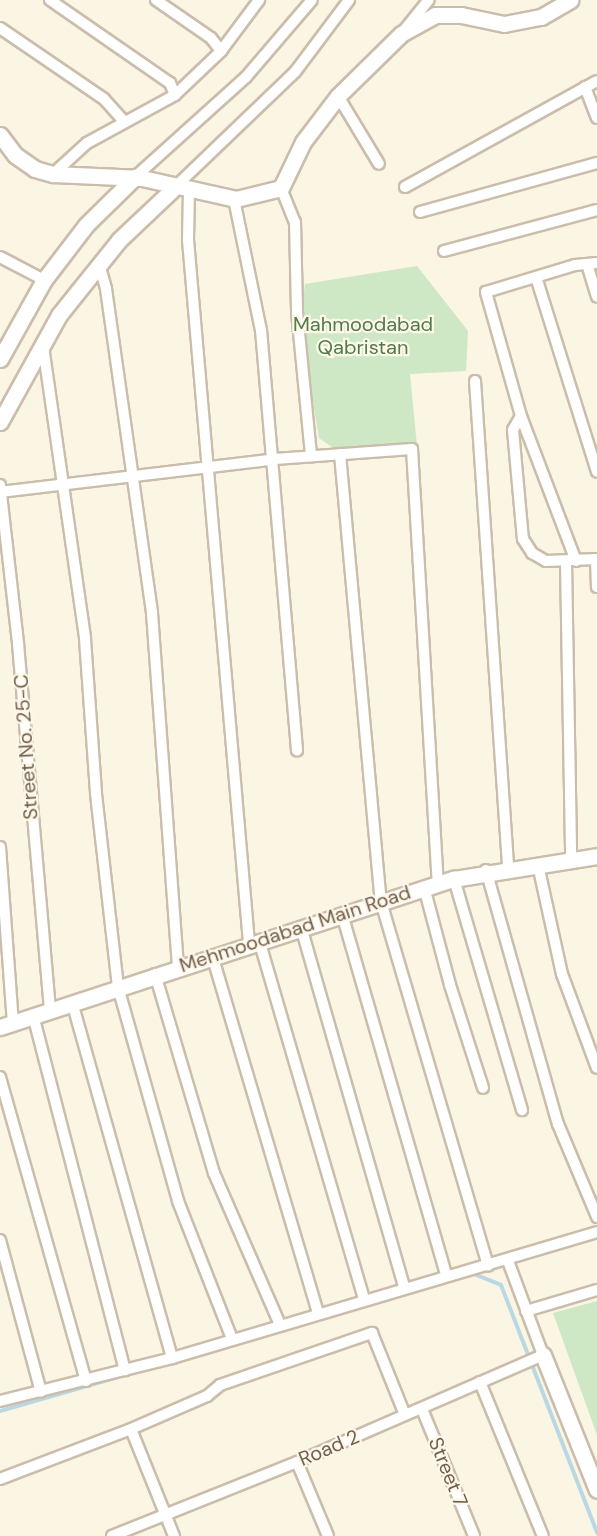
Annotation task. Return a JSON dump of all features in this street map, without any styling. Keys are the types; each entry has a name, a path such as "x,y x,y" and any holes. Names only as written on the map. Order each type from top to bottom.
{"street":[{"path":"50,0 170,83 175,95"},
{"path":"156,0 211,38 221,51"},
{"path":"53,174 87,142 175,95 221,51 259,0"},
{"path":"0,359 44,280 87,225 246,77 312,0"},
{"path":"0,422 59,315 99,264 295,72 350,0"},
{"path":"311,456 297,312 296,222 281,188 303,142 338,96 401,34 429,0"},
{"path":"401,34 435,15 461,15 504,24 514,23 541,17 570,0"},
{"path":"0,28 104,99 124,121"},
{"path":"405,187 597,81"},
{"path":"585,87 597,118"},
{"path":"338,96 379,164"},
{"path":"0,135 15,155 35,169 53,174 138,178 234,199 281,188"},
{"path":"420,212 597,163"},
{"path":"178,188 188,240 254,942 364,1299"},
{"path":"234,199 261,330 275,459 297,750"},
{"path":"444,251 597,210"},
{"path":"0,257 44,280"},
{"path":"571,860 571,562 520,416 486,292 592,263 597,297"},
{"path":"99,264 106,289 152,613 178,966"},
{"path":"536,277 597,472"},
{"path":"43,346 66,483 85,639 96,794 118,987 178,1201 232,1339"},
{"path":"475,381 508,868"},
{"path":"520,416 513,439 523,539 532,553 546,561 571,562 596,559 597,587"},
{"path":"0,490 133,478 275,459 412,449 431,885 450,985 483,1088"},
{"path":"340,454 381,902 488,1266"},
{"name":"Street No. 25-C","path":"0,490 50,1010"},
{"path":"0,847 7,1024"},
{"name":"Mehmoodabad Main Road","path":"7,1024 178,966 431,885 486,870 597,856"},
{"path":"538,865 562,974 597,1068"},
{"path":"486,870 558,1124 597,1217"},
{"path":"454,879 522,1110"},
{"path":"342,914 446,1275"},
{"path":"301,927 404,1287"},
{"path":"212,955 318,1314"},
{"path":"155,974 214,1173 280,1325"},
{"path":"72,1002 172,1358"},
{"path":"33,1016 125,1371"},
{"path":"0,1077 86,1381"},
{"path":"0,1401 172,1358 404,1287 488,1266 597,1232"},
{"path":"0,1240 41,1392"},
{"path":"508,1260 526,1311 538,1358 597,1490"},
{"path":"526,1311 597,1290"},
{"path":"0,1479 131,1429 207,1396 220,1385 372,1333 405,1415"},
{"name":"Road 2","path":"112,1536 297,1462 538,1358"},
{"path":"484,1381 543,1536"},
{"name":"Street 7","path":"422,1409 469,1535"},
{"path":"131,1429 174,1536"},
{"path":"297,1462 328,1536"}],"green space":[{"name":"Mahmoodabad Qabristan","path":"417,266 468,331 466,371 410,374 417,446 339,452 319,438 300,323 305,284"},
{"path":"597,1301 597,1435 553,1313"}],"waterway":[{"path":"474,1274 501,1285 597,1533"},
{"path":"0,1411 115,1378"}]}
